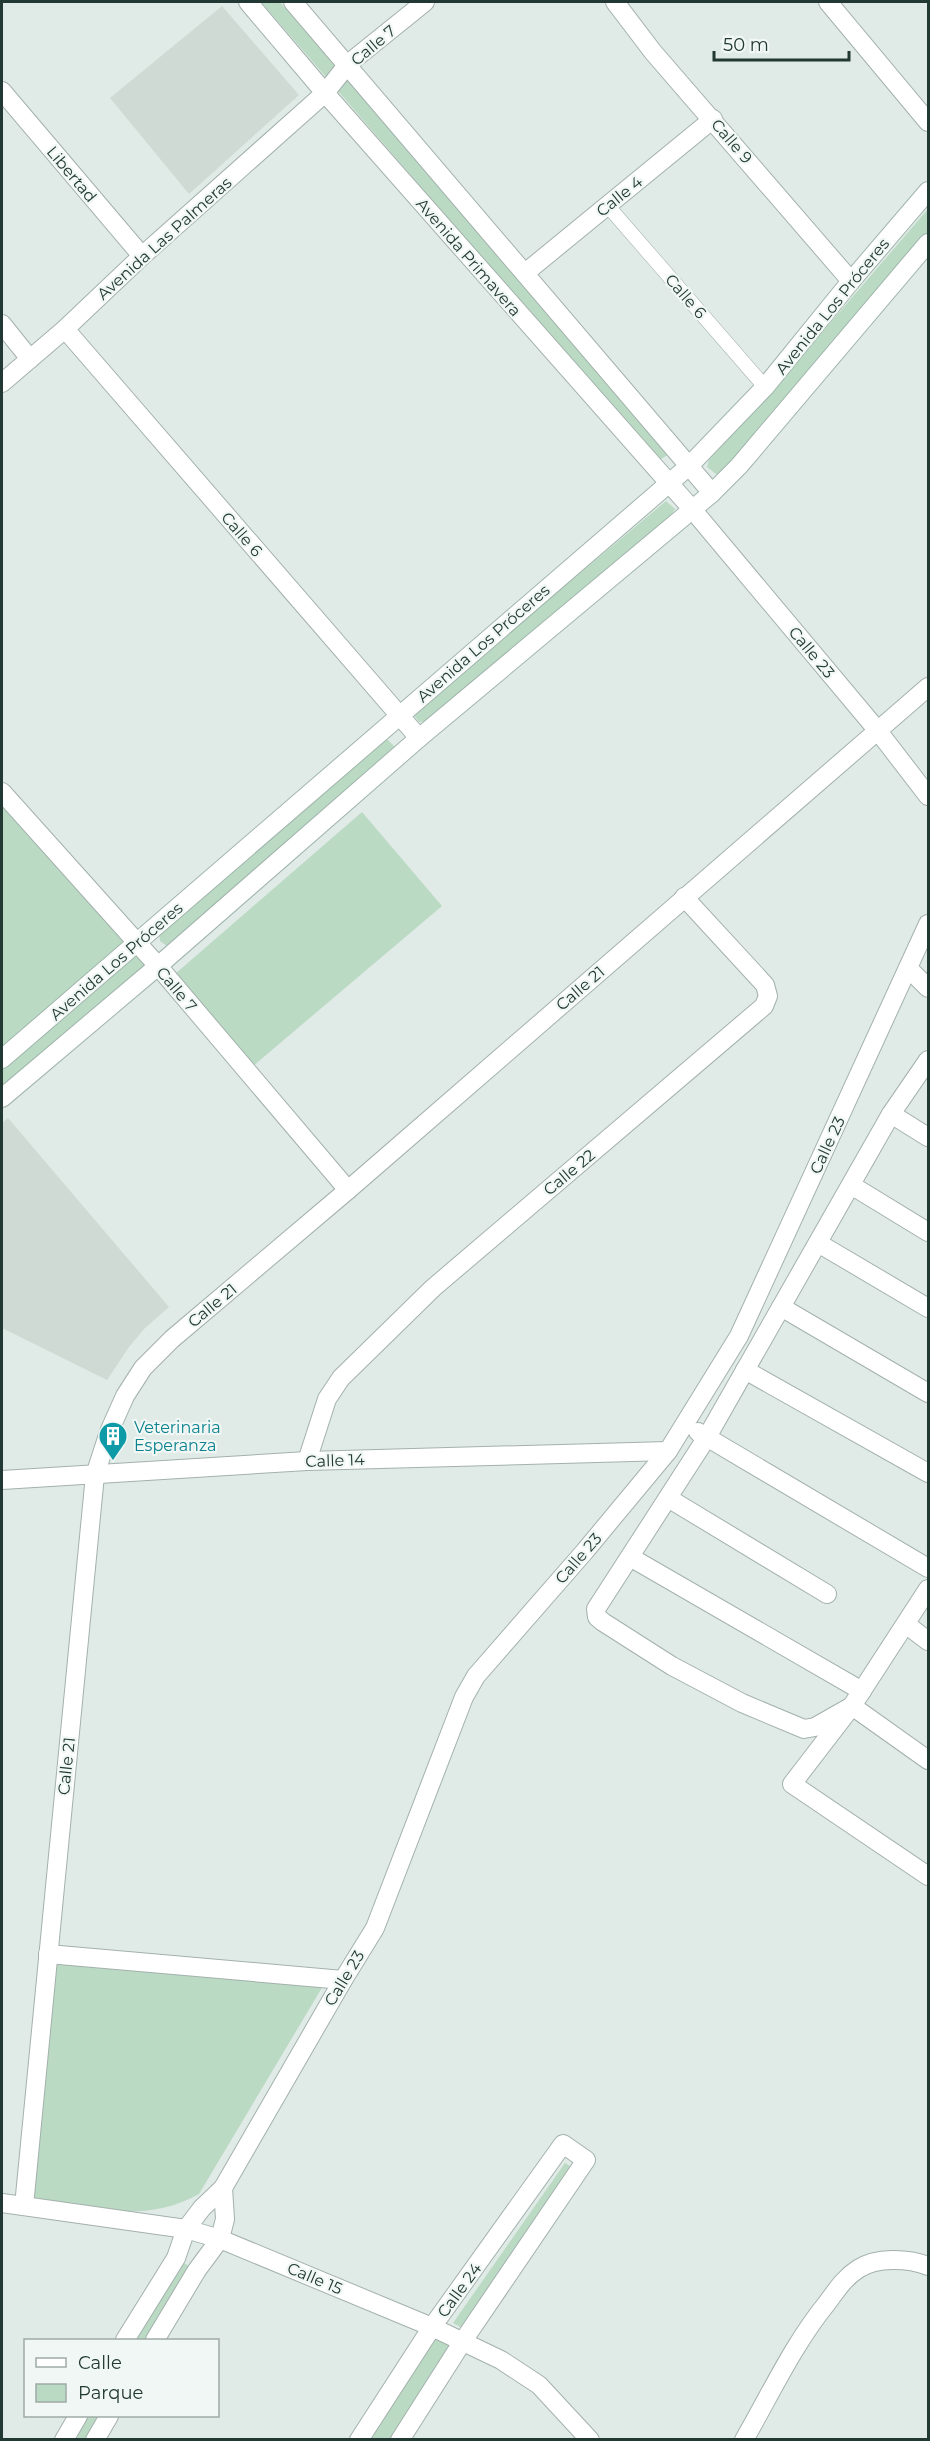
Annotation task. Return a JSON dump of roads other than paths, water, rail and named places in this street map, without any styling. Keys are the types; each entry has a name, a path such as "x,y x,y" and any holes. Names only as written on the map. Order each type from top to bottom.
{"street":[{"name":"Avenida Primavera","path":"248,2 325,93 692,509"},
{"name":"Avenida Primavera","path":"293,2 711,493"},
{"name":"Calle 7","path":"325,93 348,64 425,2"},
{"name":"Calle 9","path":"615,2 653,52 713,118 851,280"},
{"path":"828,2 928,122"},
{"name":"Libertad","path":"2,91 142,256"},
{"name":"Avenida Las Palmeras","path":"2,383 65,329 142,256 325,93"},
{"name":"Calle 4","path":"525,273 713,118"},
{"name":"Avenida Los Próceres","path":"2,1059 689,466 765,387 851,280 928,190"},
{"name":"Calle 6","path":"607,205 765,387"},
{"name":"Avenida Los Próceres","path":"2,1098 158,966 419,738 711,493 739,466 928,243"},
{"path":"2,324 30,358"},
{"name":"Calle 6","path":"65,329 419,738"},
{"name":"Calle 23","path":"692,509 878,731 928,796"},
{"name":"Calle 21","path":"24,2206 94,1475 109,1431 125,1396 142,1368 172,1339 348,1190 928,687"},
{"name":"Calle 7","path":"2,792 158,966 348,1190"},
{"name":"Calle 22","path":"307,1461 327,1399 341,1378 433,1288 764,1006 768,996 765,985 684,897"},
{"name":"Calle 23","path":"126,2339 176,2258 186,2229 202,2208 223,2188 375,1928 464,1697 476,1676 668,1451 739,1336 928,924"},
{"path":"908,968 928,988"},
{"path":"857,1699 815,1726 804,1729 742,1703 672,1666 603,1622 597,1617 596,1609 707,1437 891,1114 928,1060"},
{"path":"891,1114 928,1137"},
{"path":"851,1185 928,1232"},
{"path":"818,1243 928,1308"},
{"path":"781,1307 928,1394"},
{"path":"745,1370 928,1473"},
{"path":"686,1425 928,1568"},
{"name":"Calle 14","path":"2,1480 307,1461 668,1451"},
{"path":"668,1498 827,1594"},
{"path":"630,1557 857,1699 928,1760"},
{"path":"928,1589 907,1625 857,1699 792,1784 928,1876"},
{"path":"907,1625 928,1641"},
{"path":"48,1954 343,1980"},
{"name":"Calle 24","path":"359,2439 432,2327 563,2144 586,2160 463,2341 400,2439"},
{"path":"156,2339 197,2270 220,2239 225,2219 223,2188"},
{"name":"Calle 15","path":"2,2203 186,2229 220,2239 432,2327 501,2360 539,2385 591,2439"},
{"path":"744,2439 809,2324 849,2275 873,2262 890,2260 928,2266"},
{"path":"64,2439 77,2417"},
{"path":"95,2439 108,2417"}],"place":[{"name":"Veterinaria Esperanza","path":"113,1462"}]}
